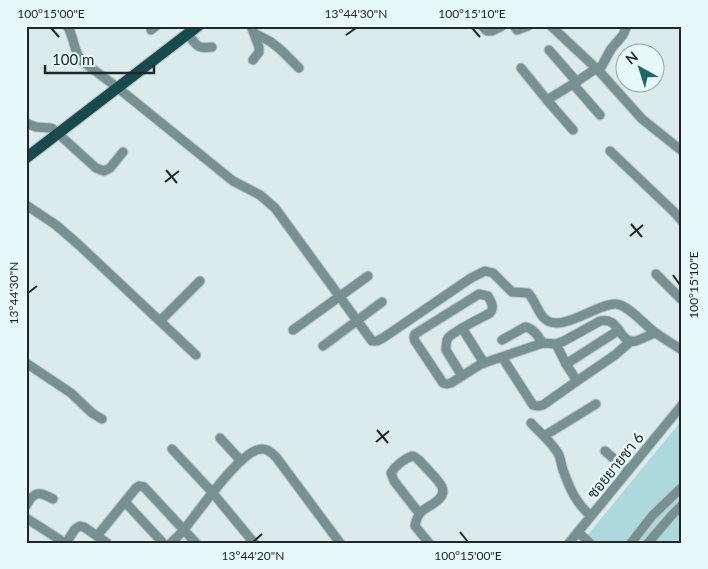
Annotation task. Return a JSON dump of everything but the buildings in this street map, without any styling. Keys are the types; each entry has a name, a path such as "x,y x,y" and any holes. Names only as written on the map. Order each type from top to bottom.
{"main road":[{"path":"26,158 192,29"}],"street":[{"path":"67,26 71,32 78,57 233,181 260,196 275,208 372,341 377,341 484,271 493,273 512,292 528,293 545,319 550,323 569,321 610,305 618,304 626,308 655,333 682,350"},
{"path":"482,26 487,31 492,31 502,26"},
{"path":"514,26 517,30 528,26"},
{"path":"550,26 598,70 642,119 682,151"},
{"path":"547,100 598,70 611,49 623,35 627,26"},
{"path":"192,29 197,46 200,48 212,47"},
{"path":"252,30 259,47 259,52 253,60"},
{"path":"252,30 282,50 299,68"},
{"path":"549,50 600,115"},
{"path":"521,68 574,130"},
{"path":"26,122 36,127 51,128 96,168 104,171 110,168 123,152"},
{"path":"610,151 682,220"},
{"path":"26,205 56,225 79,245 196,355"},
{"path":"656,274 682,300"},
{"path":"293,330 368,276"},
{"path":"160,321 200,280"},
{"path":"462,376 446,350 446,345 448,338 490,313 493,306 488,296 479,294 415,334 415,341 443,383 447,384 462,376 484,363 543,343 556,344 600,321 605,320 614,323 624,337 630,341 636,341 655,333"},
{"path":"323,346 382,302"},
{"path":"502,340 529,327 543,343"},
{"path":"462,328 484,363"},
{"path":"566,364 619,330"},
{"path":"502,357 533,405 538,407 615,355 630,341"},
{"path":"556,344 577,381"},
{"path":"26,363 71,393 92,413 102,419"},
{"path":"544,436 596,404"},
{"name":"ซอยยายชา 6","path":"569,543 682,405"},
{"path":"531,423 555,448 575,498 591,516"},
{"path":"220,438 241,461"},
{"path":"172,449 212,492 254,543"},
{"path":"171,543 184,530 212,492 241,461 257,450 263,449 276,457 340,543"},
{"path":"605,451 628,471"},
{"path":"419,513 394,481 391,473 408,457 412,456 419,460 441,486 443,492 440,499 419,513 415,526 429,543"},
{"path":"97,536 136,488 140,486 144,487 196,543"},
{"path":"631,543 652,516 682,487"},
{"path":"26,506 30,499 38,493 43,493 53,499"},
{"path":"125,502 163,543"},
{"path":"648,543 682,506"},
{"path":"26,518 66,543 75,529 80,526 107,543"},
{"path":"578,532 586,541"}],"shaded area":[{"path":"682,420 682,543 581,543"}]}
